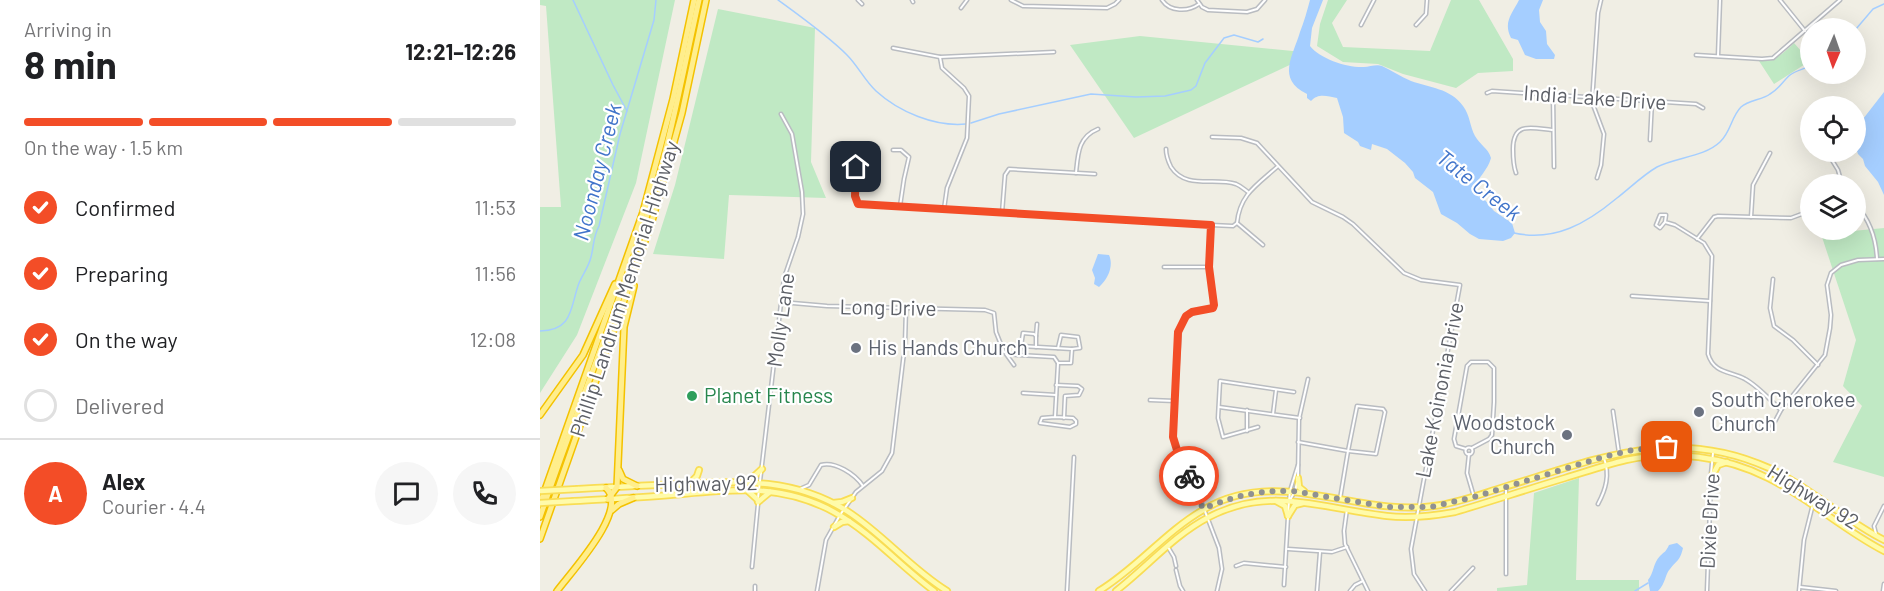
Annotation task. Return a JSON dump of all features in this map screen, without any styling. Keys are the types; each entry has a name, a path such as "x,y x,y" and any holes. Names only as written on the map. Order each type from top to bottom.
{"highway":[{"name":"Phillip Landrum Memorial Highway","path":"540,504 622,274 658,161 676,89 694,0"},
{"path":"540,517 649,209 673,121 699,0"},
{"name":"Phillip Landrum Memorial Highway","path":"540,539 648,235 676,136 706,0"},
{"path":"611,498 617,487 625,321 648,235"},
{"path":"540,415 583,355 616,282 622,274"},
{"path":"618,468 623,479 637,486"},
{"path":"606,488 611,498 612,510"},
{"path":"557,591 598,536 612,510 633,498"}],"main road":[{"name":"Highway 92","path":"1099,591 1203,509 1248,494 1293,491 1389,507 1418,508 1443,505 1474,497 1619,453 1667,447 1714,451 1743,458 1768,468 1884,540"},
{"name":"Highway 92","path":"1116,591 1168,547 1208,518 1238,506 1271,500 1290,500 1388,516 1416,517 1455,512 1606,466 1650,457 1687,456 1713,459 1768,478 1884,551"},
{"path":"1711,478 1718,465 1726,462"},
{"path":"749,481 762,469"},
{"path":"688,483 696,478 699,470"},
{"path":"1298,478 1299,487 1306,493"},
{"name":"Highway 92","path":"540,491 749,481 798,489 845,510 947,591"},
{"name":"Highway 92","path":"540,504 745,489 773,491 805,499 840,515 934,591"},
{"path":"745,489 758,501 773,491"},
{"path":"833,503 852,498"},
{"path":"1271,500 1285,506 1288,516"},
{"path":"1288,516 1295,505 1305,502"},
{"path":"834,527 849,521"}],"street":[{"path":"858,0 862,4"},
{"path":"961,8 967,0"},
{"path":"1011,0 1023,6 1107,8 1119,0"},
{"path":"1162,0 1168,7 1175,9 1190,9 1199,4"},
{"path":"1197,0 1209,10 1247,12 1257,9 1265,0"},
{"path":"1361,25 1374,0"},
{"path":"1416,25 1426,14 1427,0"},
{"path":"1597,178 1601,165 1604,134 1601,121 1593,106 1600,0"},
{"path":"1718,56 1720,0"},
{"path":"1780,0 1800,25"},
{"path":"1820,18 1840,0"},
{"path":"1696,55 1771,59 1800,35"},
{"path":"893,48 940,57 1054,52"},
{"path":"940,57 942,68 964,88 969,96 967,138 947,188 944,209"},
{"name":"India Lake Drive","path":"1487,93 1492,91 1696,104 1703,108"},
{"path":"1553,95 1554,167"},
{"path":"1650,140 1652,102"},
{"name":"Molly Lane","path":"752,567 781,302 786,271 800,230 803,199 792,134 781,114"},
{"path":"1516,173 1513,144 1518,131 1527,128 1552,130"},
{"path":"1076,173 1079,145 1088,134 1098,129"},
{"name":"Lake Koinonia Drive","path":"1212,137 1249,139 1258,144 1311,202 1348,220 1404,273 1421,280 1460,285 1418,508"},
{"path":"1166,149 1166,156 1170,164 1176,173 1185,179 1236,184 1248,192"},
{"path":"893,150 901,150 909,157 900,206"},
{"path":"1751,217 1753,185 1770,153"},
{"path":"855,160 856,202 858,204 1211,225 1233,226 1237,223"},
{"path":"1237,223 1238,210 1248,192 1278,167"},
{"path":"1002,213 1005,175 1009,169 1095,174"},
{"path":"1660,215 1666,215 1665,222 1660,228 1656,225 1660,215"},
{"path":"1697,239 1714,218 1719,216 1791,218 1800,215"},
{"path":"1866,220 1875,237 1877,259"},
{"path":"1665,222 1675,225 1704,243 1712,256 1708,354 1710,359 1719,370 1746,379 1781,410"},
{"path":"1237,223 1263,245"},
{"path":"1211,225 1209,267 1213,308 1192,312 1186,316 1180,327 1174,442 1208,518 1221,555 1221,576 1217,591"},
{"path":"1771,429 1781,410 1825,355 1829,341 1831,315 1827,285 1831,273 1841,265 1858,260 1884,259"},
{"path":"1164,267 1209,267"},
{"path":"1773,279 1770,308 1773,323 1779,332 1793,340 1818,366"},
{"path":"1632,296 1710,301"},
{"name":"Long Drive","path":"781,302 820,306 985,310 994,313 996,332 1004,352"},
{"path":"817,591 825,542 852,498 882,471 892,453 905,342 906,308"},
{"path":"1036,347 1037,324"},
{"path":"1019,355 1023,333 1036,336"},
{"path":"1021,346 1072,349 1079,349 1080,337 1061,335 1058,348"},
{"path":"1058,363 1071,363 1072,349"},
{"path":"1004,352 1054,357 1058,363 1055,417"},
{"path":"1004,352 1014,365"},
{"path":"1471,362 1488,362 1494,368 1493,432 1490,438 1472,448 1456,446 1454,439 1467,366 1471,362"},
{"path":"1284,585 1288,516 1290,500 1298,478 1300,417 1308,379"},
{"path":"1258,427 1223,437 1218,418 1220,381 1294,392"},
{"path":"1056,385 1078,386 1082,390 1079,395 1065,396 1064,418"},
{"path":"1273,414 1276,389"},
{"path":"1023,393 1056,395"},
{"path":"1150,400 1175,401"},
{"path":"1218,406 1300,417"},
{"path":"1298,442 1348,451 1378,453 1385,412 1383,409 1357,406 1348,451 1340,499"},
{"path":"1247,410 1247,431"},
{"path":"1613,411 1619,453"},
{"path":"1055,417 1075,419 1076,424 1070,427 1040,423 1042,418 1055,417"},
{"path":"1472,448 1467,473 1474,497"},
{"path":"1466,449 1466,453 1469,454"},
{"name":"Dixie Drive","path":"1707,591 1714,451"},
{"path":"1067,591 1074,457"},
{"path":"1598,504 1607,482 1603,457"},
{"path":"798,489 809,485 821,465 829,463 859,480 863,486"},
{"path":"1293,491 1298,465"},
{"path":"1506,487 1506,574"},
{"path":"1815,496 1804,540 1800,589 1836,591"},
{"path":"1865,530 1874,526 1884,506"},
{"path":"1418,508 1411,557 1414,574 1425,591"},
{"path":"1347,509 1344,531 1347,548 1368,591"},
{"path":"1874,526 1878,537"},
{"path":"1168,547 1174,557 1183,591"},
{"path":"1287,549 1336,552 1347,548"},
{"path":"1317,591 1320,551"},
{"path":"1236,566 1244,563 1286,567"},
{"path":"1451,591 1473,568"},
{"path":"1350,591 1363,581"},
{"path":"1883,591 1884,584"},
{"path":"755,586 755,591"}],"green space":[{"path":"540,0 675,0 636,183 577,335 540,393 540,207 561,207 546,6 540,5"},
{"path":"1328,0 1347,0 1332,23 1343,47 1430,51 1451,0 1479,0 1513,59 1513,71 1478,73 1456,88 1403,74 1378,64 1343,62 1317,46 1320,24"},
{"path":"718,9 815,28 811,162 826,198 729,195 724,259 653,254 675,185"},
{"path":"1140,36 1313,54 1134,138 1070,45"},
{"path":"1794,43 1800,50 1800,67 1774,84 1759,61 1770,60"},
{"path":"1884,228 1884,477 1833,462 1862,406 1843,386 1856,340 1823,240 1866,240 1866,230"},
{"path":"1579,478 1576,580 1639,580 1639,591 1497,591 1497,588 1527,585 1534,493"}],"water":[{"path":"1310,0 1323,0 1312,28 1310,46 1320,55 1350,66 1382,66 1411,81 1446,92 1458,100 1467,113 1475,136 1491,158 1475,188 1494,211 1512,223 1515,233 1511,238 1503,241 1479,239 1441,214 1433,192 1415,178 1405,163 1387,149 1372,144 1371,150 1360,146 1358,142 1344,133 1343,117 1337,98 1320,96 1311,101 1307,98 1307,94 1292,81 1289,66"},
{"path":"1519,0 1543,0 1539,10 1540,22 1546,31 1547,44 1555,55 1554,59 1536,59 1525,55 1518,40 1511,38 1508,23"},
{"path":"1884,92 1884,195 1864,162 1866,162 1866,115"},
{"path":"1098,254 1109,255 1111,264 1105,280 1099,287 1094,284 1095,278 1092,270"},
{"path":"1677,543 1683,548 1679,558 1668,571 1658,591 1650,591 1648,580 1656,562 1669,545"}],"waterway":[{"path":"573,0 627,111"},
{"name":"Noonday Creek","path":"540,331 551,330 565,322 590,260 620,134 654,20 656,0"},
{"name":"Tate Creek","path":"778,0 814,26 851,59 872,87 885,99 906,111 930,120 966,124"},
{"name":"Tate Creek","path":"1865,18 1873,9 1884,4"},
{"name":"Tate Creek","path":"971,123 999,114 1091,94 1165,96 1191,90 1196,86 1205,63 1224,38 1234,35 1258,42 1263,39"},
{"name":"Tate Creek","path":"1514,233 1543,235 1570,228 1606,207 1657,167 1714,147 1724,138 1741,107 1767,96 1790,75 1800,70"},
{"path":"1635,591 1648,583"}],"way so far":[{"path":"1189,476 1203,509 1248,494 1278,490 1389,507 1418,508 1453,503 1619,453 1667,447"}],"place":[{"name":"His Hands Church","path":"856,348"},
{"name":"Planet Fitness","path":"692,396"},
{"name":"South Cherokee Church","path":"1699,412"},
{"name":"Woodstock Church","path":"1567,435"}],"route":[{"path":"856,167 855,196 858,204 1211,225 1209,267 1214,305 1213,308 1192,312 1186,316 1178,332 1173,437 1189,476"}]}
